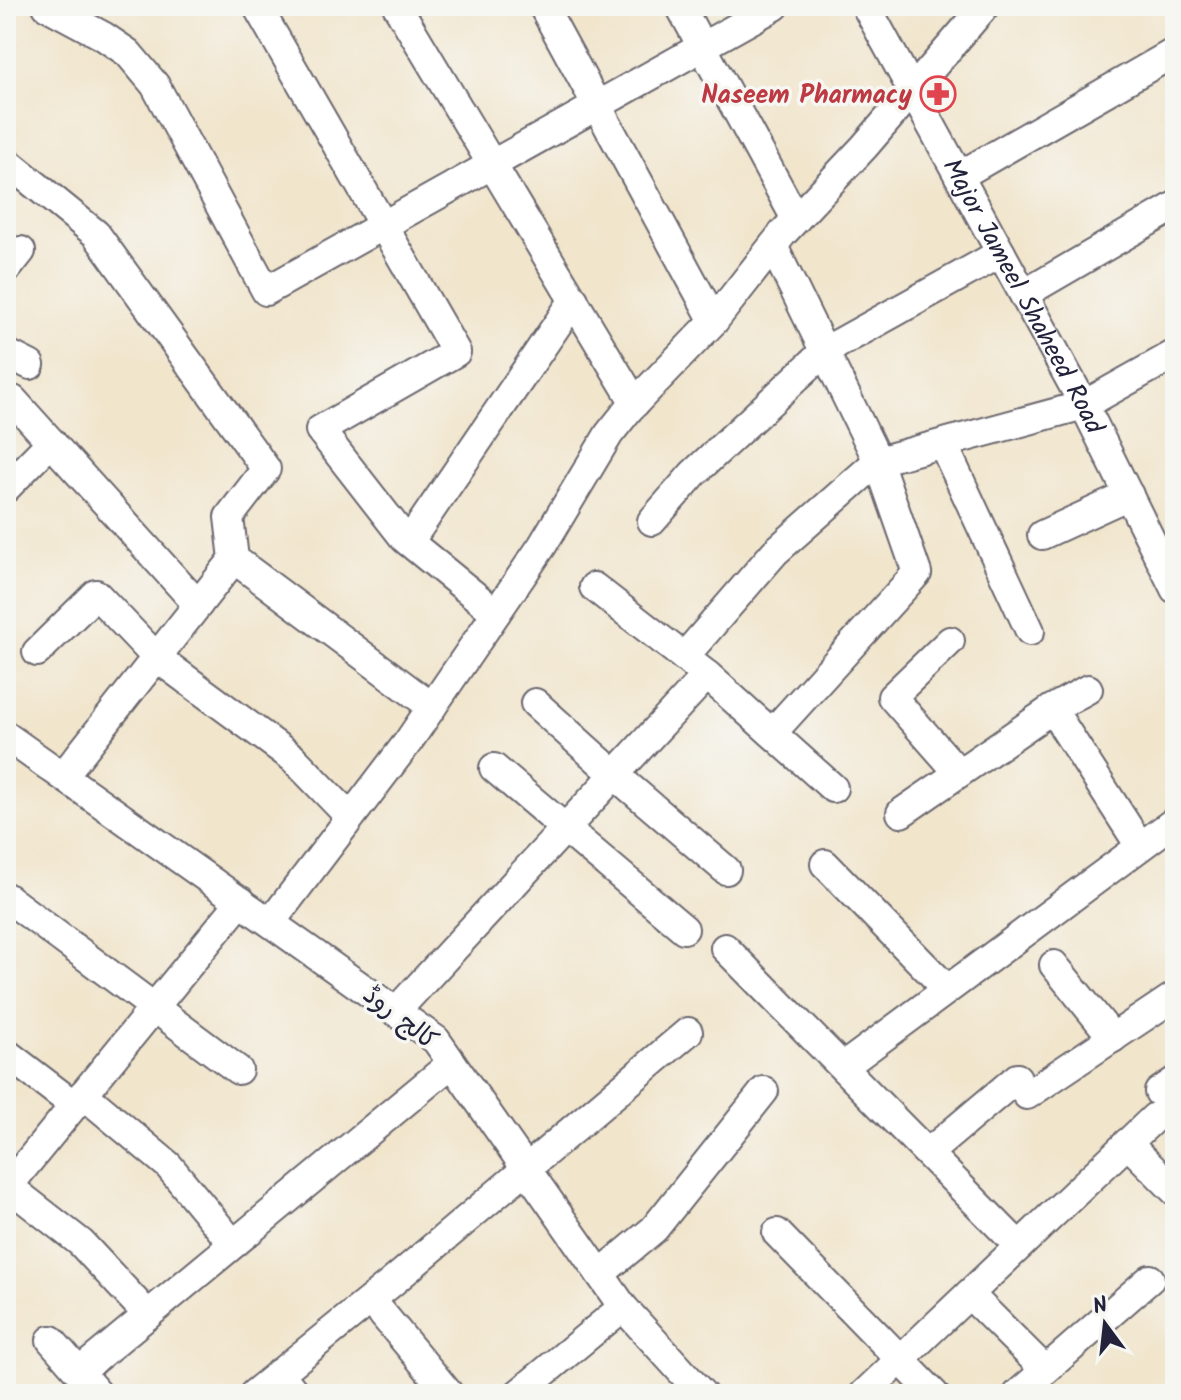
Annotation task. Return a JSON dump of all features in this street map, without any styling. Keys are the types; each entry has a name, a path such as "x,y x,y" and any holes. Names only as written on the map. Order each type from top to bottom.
{"street":[{"path":"47,6 128,53 155,85 266,291 775,6"},
{"path":"257,6 456,352 320,430 409,542 496,613"},
{"path":"397,6 635,403"},
{"path":"543,6 714,321"},
{"path":"680,6 796,219"},
{"name":"Major Jameel Shaheed Road","path":"866,6 1084,405 1175,589"},
{"path":"271,922 432,707 542,546 609,434 714,321 796,219 913,92 985,6"},
{"path":"959,176 1175,52"},
{"path":"6,161 96,234 266,469 229,517 234,559 63,776"},
{"path":"1024,294 1175,206"},
{"path":"772,733 917,573 878,461 773,246"},
{"path":"652,521 693,474 825,351 1001,253"},
{"path":"409,542 574,300"},
{"path":"684,657 775,552 878,461 1084,405 1175,354"},
{"path":"13,400 198,605"},
{"path":"6,488 51,442"},
{"path":"943,444 1030,631"},
{"path":"1042,535 1129,495"},
{"path":"234,559 432,707"},
{"path":"594,587 707,675 833,788"},
{"path":"37,652 96,594 156,657 293,758 350,817"},
{"path":"950,641 892,697 959,773"},
{"path":"396,1011 707,675"},
{"path":"901,813 1052,709 1088,689"},
{"path":"535,703 726,870"},
{"path":"1052,709 1140,846"},
{"name":"کالج روڈ","path":"7,738 436,1040 623,1307 702,1394"},
{"path":"494,768 684,929"},
{"path":"843,1067 1175,821"},
{"path":"825,864 947,989"},
{"path":"6,897 238,1070"},
{"path":"148,1315 81,1243 7,1188 241,901"},
{"path":"725,948 1019,1246"},
{"path":"1054,965 1113,1038"},
{"path":"928,1153 1022,1087 1113,1038 1175,996"},
{"path":"254,1394 288,1384 371,1300 688,1032"},
{"path":"6,1053 79,1099 168,1165 233,1244"},
{"path":"79,1372 452,1063"},
{"path":"600,1274 654,1229 764,1091"},
{"path":"864,1394 1127,1143 1163,1097"},
{"path":"1127,1143 1175,1191"},
{"path":"777,1233 934,1394"},
{"path":"1018,1394 1150,1279"},
{"path":"969,1294 1045,1370"},
{"path":"371,1300 449,1394"},
{"path":"518,1394 623,1307"},
{"path":"51,1340 98,1394"}],"place":[{"name":"Naseem Pharmacy","path":"938,94"}]}
